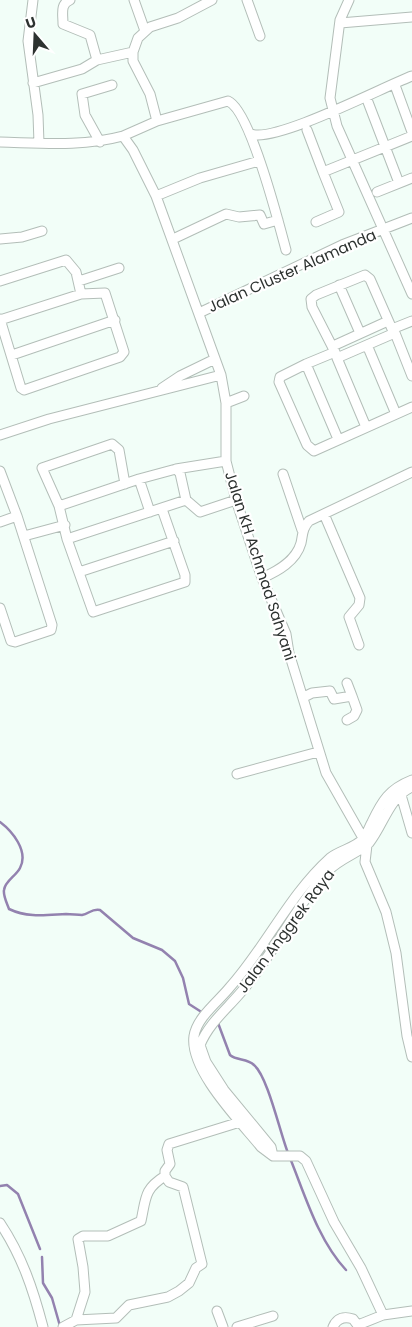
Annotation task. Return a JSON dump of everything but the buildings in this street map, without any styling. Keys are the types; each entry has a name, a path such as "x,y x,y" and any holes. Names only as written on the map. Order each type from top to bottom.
{"street":[{"path":"33,0 28,41 38,115 39,142"},
{"path":"70,0 66,2 63,8 63,24 90,35 97,60"},
{"path":"134,0 145,31"},
{"path":"157,121 150,94 135,66 133,52 138,38 145,31 159,23 178,18 195,4 212,0"},
{"path":"246,0 260,36"},
{"name":"Jalan Cluster Alamanda","path":"349,0 340,23 330,98 337,126 353,158 412,294"},
{"path":"340,23 412,16"},
{"path":"33,83 82,69 97,60 133,52"},
{"path":"250,134 281,131 412,76"},
{"path":"100,142 85,115 82,94 112,85"},
{"path":"323,172 412,132 396,88"},
{"path":"0,142 100,142 123,136 157,121 228,101 234,104 250,134 286,250"},
{"path":"368,102 399,183"},
{"path":"307,130 338,212 316,222"},
{"name":"Jalan KH Achmad Sahyani","path":"123,136 133,150 156,196 173,238 221,375 226,403 226,461 236,500 262,578 286,634 289,653 304,697 318,752 329,780 365,842 365,862 386,912 396,953 407,1036 412,1057"},
{"path":"156,196 200,178 259,161"},
{"path":"377,192 412,178"},
{"path":"173,238 226,214 239,217 260,215 264,224 278,220"},
{"path":"385,230 412,218"},
{"name":"Jalan Cluster Alamanda","path":"199,313 327,252 385,230"},
{"path":"0,239 22,237 42,231"},
{"path":"0,281 66,260 72,265 79,281 81,294"},
{"path":"79,281 119,268"},
{"path":"366,426 335,352 312,307 311,299 316,295 361,276 368,276 412,376"},
{"path":"339,285 360,333"},
{"path":"81,294 106,294 124,352 120,357 24,390 2,332 0,320 81,294"},
{"path":"12,355 115,320"},
{"path":"412,320 392,328 367,345 335,352 306,364 279,379 291,409 311,449 314,451 366,426 412,407"},
{"path":"335,352 360,333 392,328"},
{"path":"367,345 396,414"},
{"path":"160,390 180,376 215,359"},
{"path":"306,364 338,439"},
{"path":"0,435 48,419 221,375"},
{"path":"226,403 244,396"},
{"path":"125,484 119,450 112,444 42,468 59,506 67,539 93,612 185,582 186,579 174,540 162,509"},
{"path":"59,506 139,479 176,469 226,461"},
{"path":"176,469 183,484 186,500 200,512 236,500"},
{"path":"0,471 24,536 52,625 51,630 15,642 11,640 0,608"},
{"path":"262,578 282,568 297,552 302,530 309,521 412,472"},
{"path":"284,474 302,530"},
{"path":"139,479 150,512"},
{"path":"67,539 186,500"},
{"path":"324,514 360,598 359,605 349,617 359,645"},
{"path":"0,522 17,516"},
{"path":"24,536 65,525"},
{"path":"79,572 174,540"},
{"path":"347,720 354,716 357,710 348,683"},
{"path":"304,697 326,690 330,691 334,699 352,696"},
{"path":"237,774 318,752"},
{"path":"399,789 412,780"},
{"path":"365,842 386,806 389,792 412,788"},
{"path":"399,789 412,833"},
{"name":"Jalan Anggrek Raya","path":"203,1018 244,972 274,925 319,870 338,852 365,842"},
{"name":"Jalan Anggrek Raya","path":"273,1156 271,1147 224,1090 206,1062 200,1045 212,1024 242,991 329,870 365,842"},
{"path":"244,972 253,976"},
{"path":"212,1024 203,1018 194,1035 198,1062 240,1122 261,1147 273,1156 296,1155 303,1157 306,1161 334,1222 361,1268 384,1315"},
{"path":"63,1327 76,1320 116,1318 129,1305 174,1294 189,1283 196,1268 202,1264 183,1187 169,1182 166,1176 165,1172 170,1164 167,1150 169,1144 240,1122"},
{"path":"76,1320 84,1292 84,1267 78,1239 84,1236 108,1236 141,1221 143,1204 152,1185 166,1176"},
{"path":"0,1222 18,1251 26,1269 43,1327"},
{"path":"333,1327 337,1321 345,1317 352,1319 358,1326 384,1315 412,1311"},
{"path":"217,1312 223,1327"},
{"path":"237,1327 273,1316"}],"waterway":[{"path":"0,822 14,836 21,848 22,855 20,868 6,884 4,890 9,909 23,914 37,915 82,915 100,910 133,938 162,950 175,961 183,978 189,1004 203,1013"},
{"path":"218,1023 230,1055 251,1063 259,1071 269,1093 288,1153"},
{"path":"290,1158 320,1231 336,1258 346,1270"},
{"path":"0,1186 7,1185 18,1194 40,1249"},
{"path":"42,1257 43,1283 52,1298 60,1326"}]}
